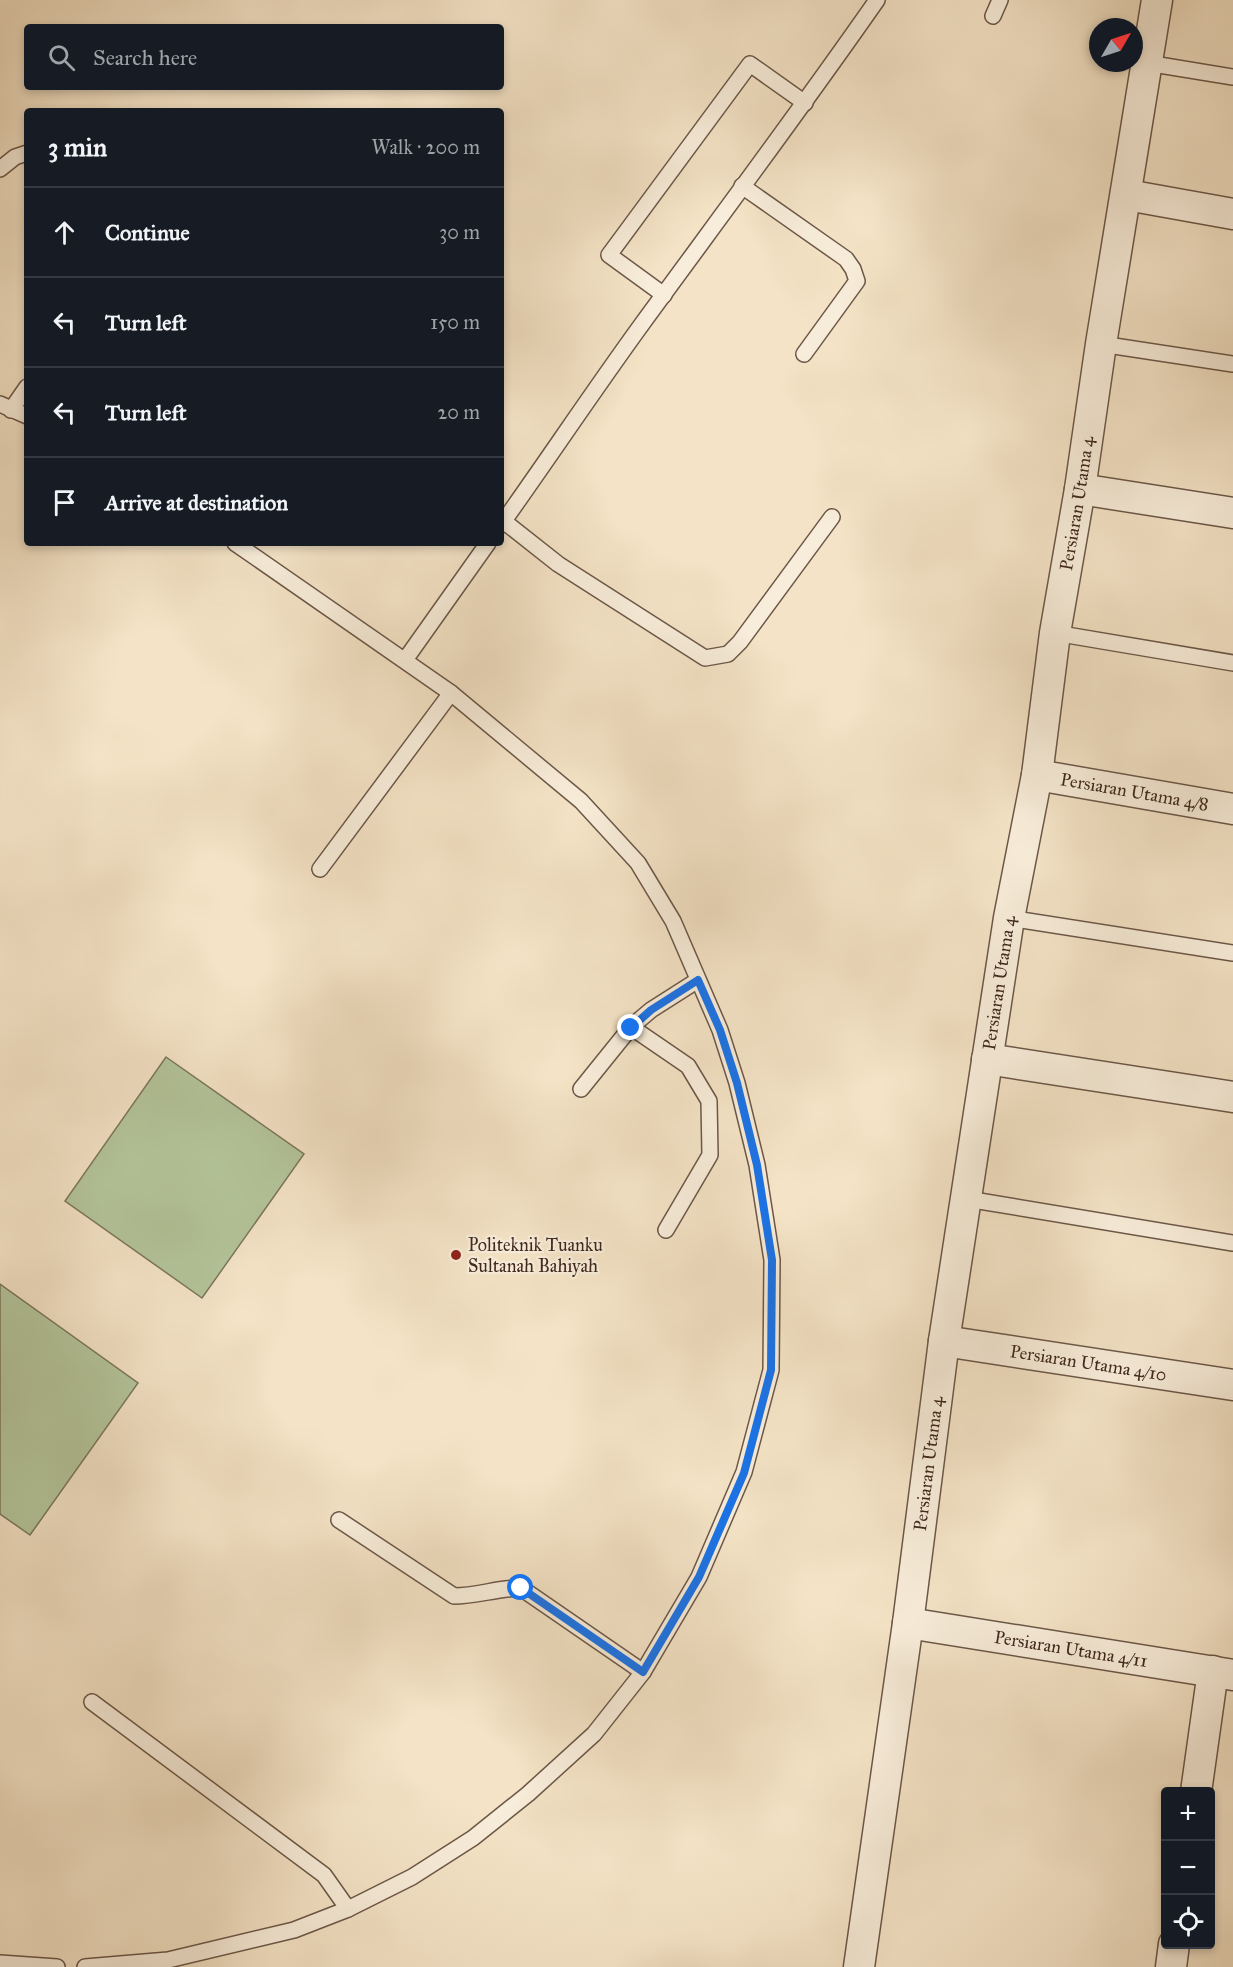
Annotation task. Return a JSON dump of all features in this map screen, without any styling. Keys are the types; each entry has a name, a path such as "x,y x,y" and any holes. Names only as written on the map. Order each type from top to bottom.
{"street":[{"name":"Persiaran Utama 4","path":"859,1967 908,1623 944,1341 1009,918 1037,775 1054,633 1080,489 1101,344 1157,0"},
{"path":"1127,195 1233,214"},
{"path":"1080,489 1233,513"},
{"name":"Persiaran Utama 4/8","path":"1037,775 1233,808"},
{"path":"987,1059 1233,1097"},
{"name":"Persiaran Utama 4/10","path":"944,1341 1233,1385"},
{"name":"Persiaran Utama 4/11","path":"908,1623 1223,1673"},
{"path":"1197,1787 1223,1673"},
{"path":"1171,1967 1173,1949"}],"lane":[{"path":"504,519 877,0"},
{"path":"993,16 1000,0"},
{"path":"1147,63 1233,77"},
{"path":"664,295 609,255 750,64 805,103"},
{"path":"0,169 15,157 24,154"},
{"path":"742,186 846,259 855,275 857,281 804,354"},
{"path":"1101,344 1233,364"},
{"path":"24,390 5,407 24,415"},
{"path":"504,524 558,564 705,658 728,654 740,642 832,517"},
{"path":"86,1967 168,1960 294,1930 348,1909 412,1876 473,1838 528,1794 594,1734 643,1672 699,1577 744,1473 771,1370 772,1260 757,1165 737,1083 720,1030 673,921 638,863 581,801 451,693 239,546"},
{"path":"405,660 486,546"},
{"path":"1054,633 1233,663"},
{"path":"320,869 451,693"},
{"path":"1009,918 1233,953"},
{"path":"581,1089 631,1028 651,1010 698,980"},
{"path":"631,1028 688,1066 709,1101 710,1155 666,1230"},
{"path":"967,1199 1233,1243"},
{"path":"339,1520 454,1596 471,1596 509,1588 521,1588 643,1672"},
{"path":"92,1702 324,1875 348,1909"},
{"path":"0,1963 57,1967"}],"green space":[{"path":"166,1057 304,1154 202,1298 65,1201"},
{"path":"0,1284 138,1383 30,1535 0,1514"}],"place":[{"name":"Politeknik Tuanku Sultanah Bahiyah","path":"456,1255"}],"route":[{"path":"521,1588 643,1672 699,1577 744,1473 771,1370 772,1260 757,1165 737,1083 720,1030 698,980 651,1010 631,1028"}]}
